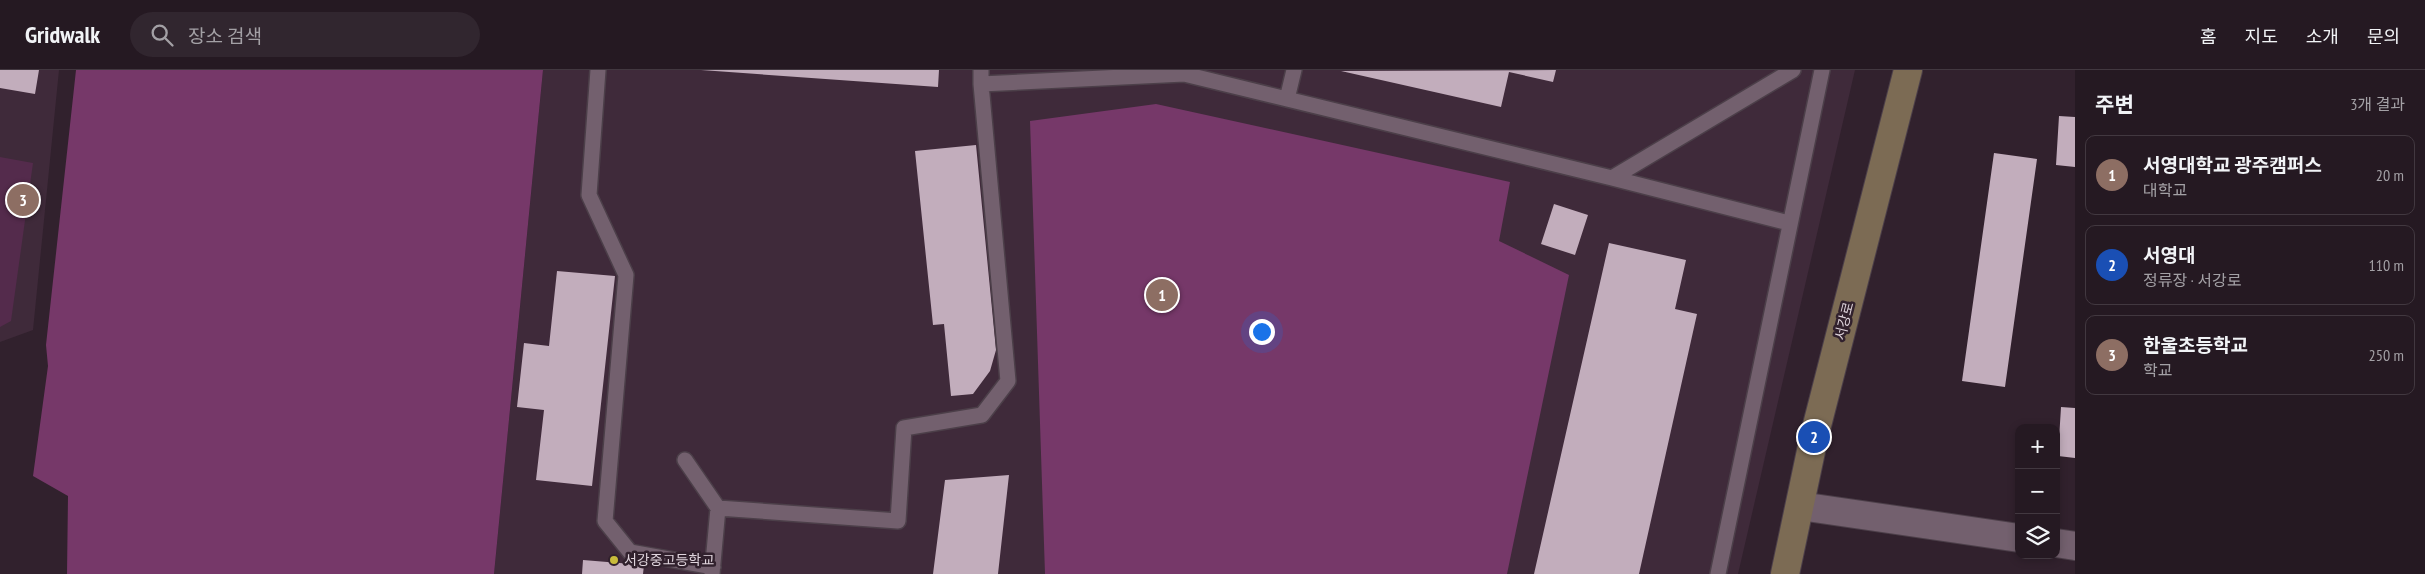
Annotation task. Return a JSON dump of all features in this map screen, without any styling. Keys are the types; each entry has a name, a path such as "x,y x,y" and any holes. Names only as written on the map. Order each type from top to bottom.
{"main road":[{"name":"서강로","path":"1785,574 1814,437 1908,70"}],"street":[{"path":"1800,506 2015,537"},
{"path":"2060,544 2075,546"}],"lane":[{"path":"598,70 589,194 626,275 605,521 630,552 712,571 718,508 685,460"},
{"path":"1287,98 1294,70"},
{"path":"1612,178 1793,70"},
{"path":"1718,574 1822,70"},
{"path":"718,508 898,521 904,428 982,415 1008,382 981,77 1184,74 1612,178 1789,224"}],"shaded area":[{"path":"0,70 59,70 33,330 0,342"},
{"path":"76,70 543,70 494,574 67,574 68,496 33,476 48,366 46,345"},
{"path":"543,70 1855,70 1738,574 494,574"},
{"path":"1156,104 1510,182 1499,241 1569,275 1507,574 1045,574 1030,121"},
{"path":"0,157 33,163 11,321 0,327"}],"building":[{"path":"0,70 39,70 35,94 0,88"},
{"path":"701,70 939,70 938,87"},
{"path":"1556,70 1553,82 1509,72 1501,107 1341,71"},
{"path":"2059,116 2075,117 2075,167 2056,165"},
{"path":"976,145 996,350 990,371 973,394 951,396 944,324 933,325 915,151"},
{"path":"1994,153 2037,159 2005,387 1962,381"},
{"path":"1554,204 1588,215 1575,255 1541,244"},
{"path":"1609,243 1686,260 1675,309 1697,314 1639,574 1534,574"},
{"path":"557,271 615,276 592,486 536,480 544,410 517,407 524,343 549,346"},
{"path":"2061,407 2075,408 2075,458 2060,456"},
{"path":"1009,475 998,574 933,574 945,480"},
{"path":"583,560 644,565 643,574 582,574"}],"place":[{"name":"한울초등학교","path":"23,200"},
{"name":"서영대학교 광주캠퍼스","path":"1162,295"},
{"name":"서영대","path":"1814,437"},
{"name":"서강중고등학교","path":"614,560"}]}
